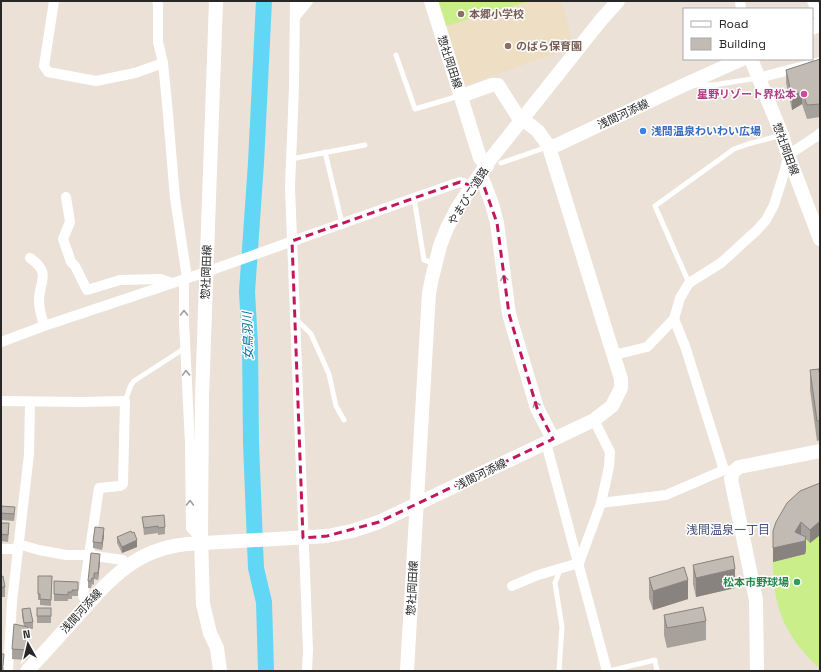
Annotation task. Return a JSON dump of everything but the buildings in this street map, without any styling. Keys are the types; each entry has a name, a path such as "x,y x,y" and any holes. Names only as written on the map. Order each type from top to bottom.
{"main road":[{"name":"惣社岡田線","path":"210,633 203,604 204,541 202,397 211,270 216,1"},
{"name":"惣社岡田線","path":"431,1 480,158 480,176"},
{"name":"やまびこ道路","path":"416,505 429,293 435,263 447,228 458,206 489,161 601,20 618,1"},
{"name":"浅間河添線","path":"549,147 563,142 740,60"},
{"name":"惣社岡田線","path":"751,60 782,135 788,155 820,239"},
{"name":"浅間河添線","path":"27,671 106,583 127,566 158,549 172,545 204,541 300,538 327,536 352,531 379,522 594,420 612,406 621,388 621,379 549,147 538,131 517,115 498,85 492,85 461,96"},
{"path":"480,176 492,204 497,223 509,314 537,408 549,441"},
{"path":"757,671 756,600 731,479 728,471 739,467 820,451"},
{"name":"惣社岡田線","path":"406,671 416,505"},
{"name":"浅間河添線","path":"40,671 131,571 140,558"},
{"path":"210,633 208,649 211,671"},
{"path":"210,633 217,648 220,671"}],"street":[{"path":"54,1 44,66 48,72 96,81 135,73 163,63"},
{"path":"157,1 158,42 163,63 174,198 186,278 184,322 190,444 191,528 204,541"},
{"path":"295,1 289,242 295,318 300,538 308,650 307,671"},
{"path":"295,17 308,1"},
{"path":"812,1 820,19"},
{"path":"758,78 820,62"},
{"path":"614,356 647,347 674,319 680,298 689,283 721,263 757,230 766,220 774,206 788,155 820,133"},
{"path":"1,342 480,176"},
{"path":"66,197 70,222 63,239 71,262 75,266 86,290 120,280 160,279 172,283"},
{"path":"30,258 40,266 43,275 39,301 44,326"},
{"path":"600,503 666,495 728,471 685,346 674,319"},
{"path":"1,401 125,401 123,484 120,486 99,488 83,596 88,603"},
{"path":"8,671 5,655 29,454 30,402"},
{"path":"579,563 600,503 610,467 610,452 594,420"},
{"path":"549,441 579,563 608,671"},
{"path":"1,549 18,547 66,556 88,555 123,560 127,566"},
{"path":"512,586 538,575 560,570 579,563"}],"lane":[{"path":"396,55 415,109 461,96"},
{"path":"684,85 713,85 758,78"},
{"path":"689,283 655,206 734,149 782,135"},
{"path":"291,159 365,145"},
{"name":"浅間河添線","path":"501,163 549,147"},
{"path":"325,152 342,223"},
{"path":"414,198 424,260 435,263"},
{"path":"295,318 311,334 329,374 336,406 344,420"},
{"path":"125,401 134,381 178,351 185,348"},
{"path":"559,671 562,628 555,583 560,570"},
{"path":"608,671 655,660 657,671"}],"highlighted area":[{"path":"480,175 497,223 509,314 537,408 553,439 379,522 327,536 303,538 292,241 460,182 472,186"}],"shaded area":[{"name":"のばら保育園","path":"434,1 562,1 572,40 563,51 468,84 459,79"}],"green space":[{"name":"本郷小学校","path":"434,1 529,1 442,27"},
{"name":"松本市野球場","path":"820,496 820,669 795,641 780,613 774,581 773,544"}],"waterway":[{"name":"女鳥羽川","path":"264,1 256,163 247,292 250,344 251,443 256,568 264,602 266,671"}],"place":[{"name":"本郷小学校","path":"461,14"},
{"name":"のばら保育園","path":"508,46"},
{"name":"星野リゾート界松本","path":"804,94"},
{"name":"浅間温泉わいわい広場","path":"643,131"},
{"name":"松本市野球場","path":"797,582"}],"district":[{"name":"浅間温泉一丁目","path":"728,530"}]}
